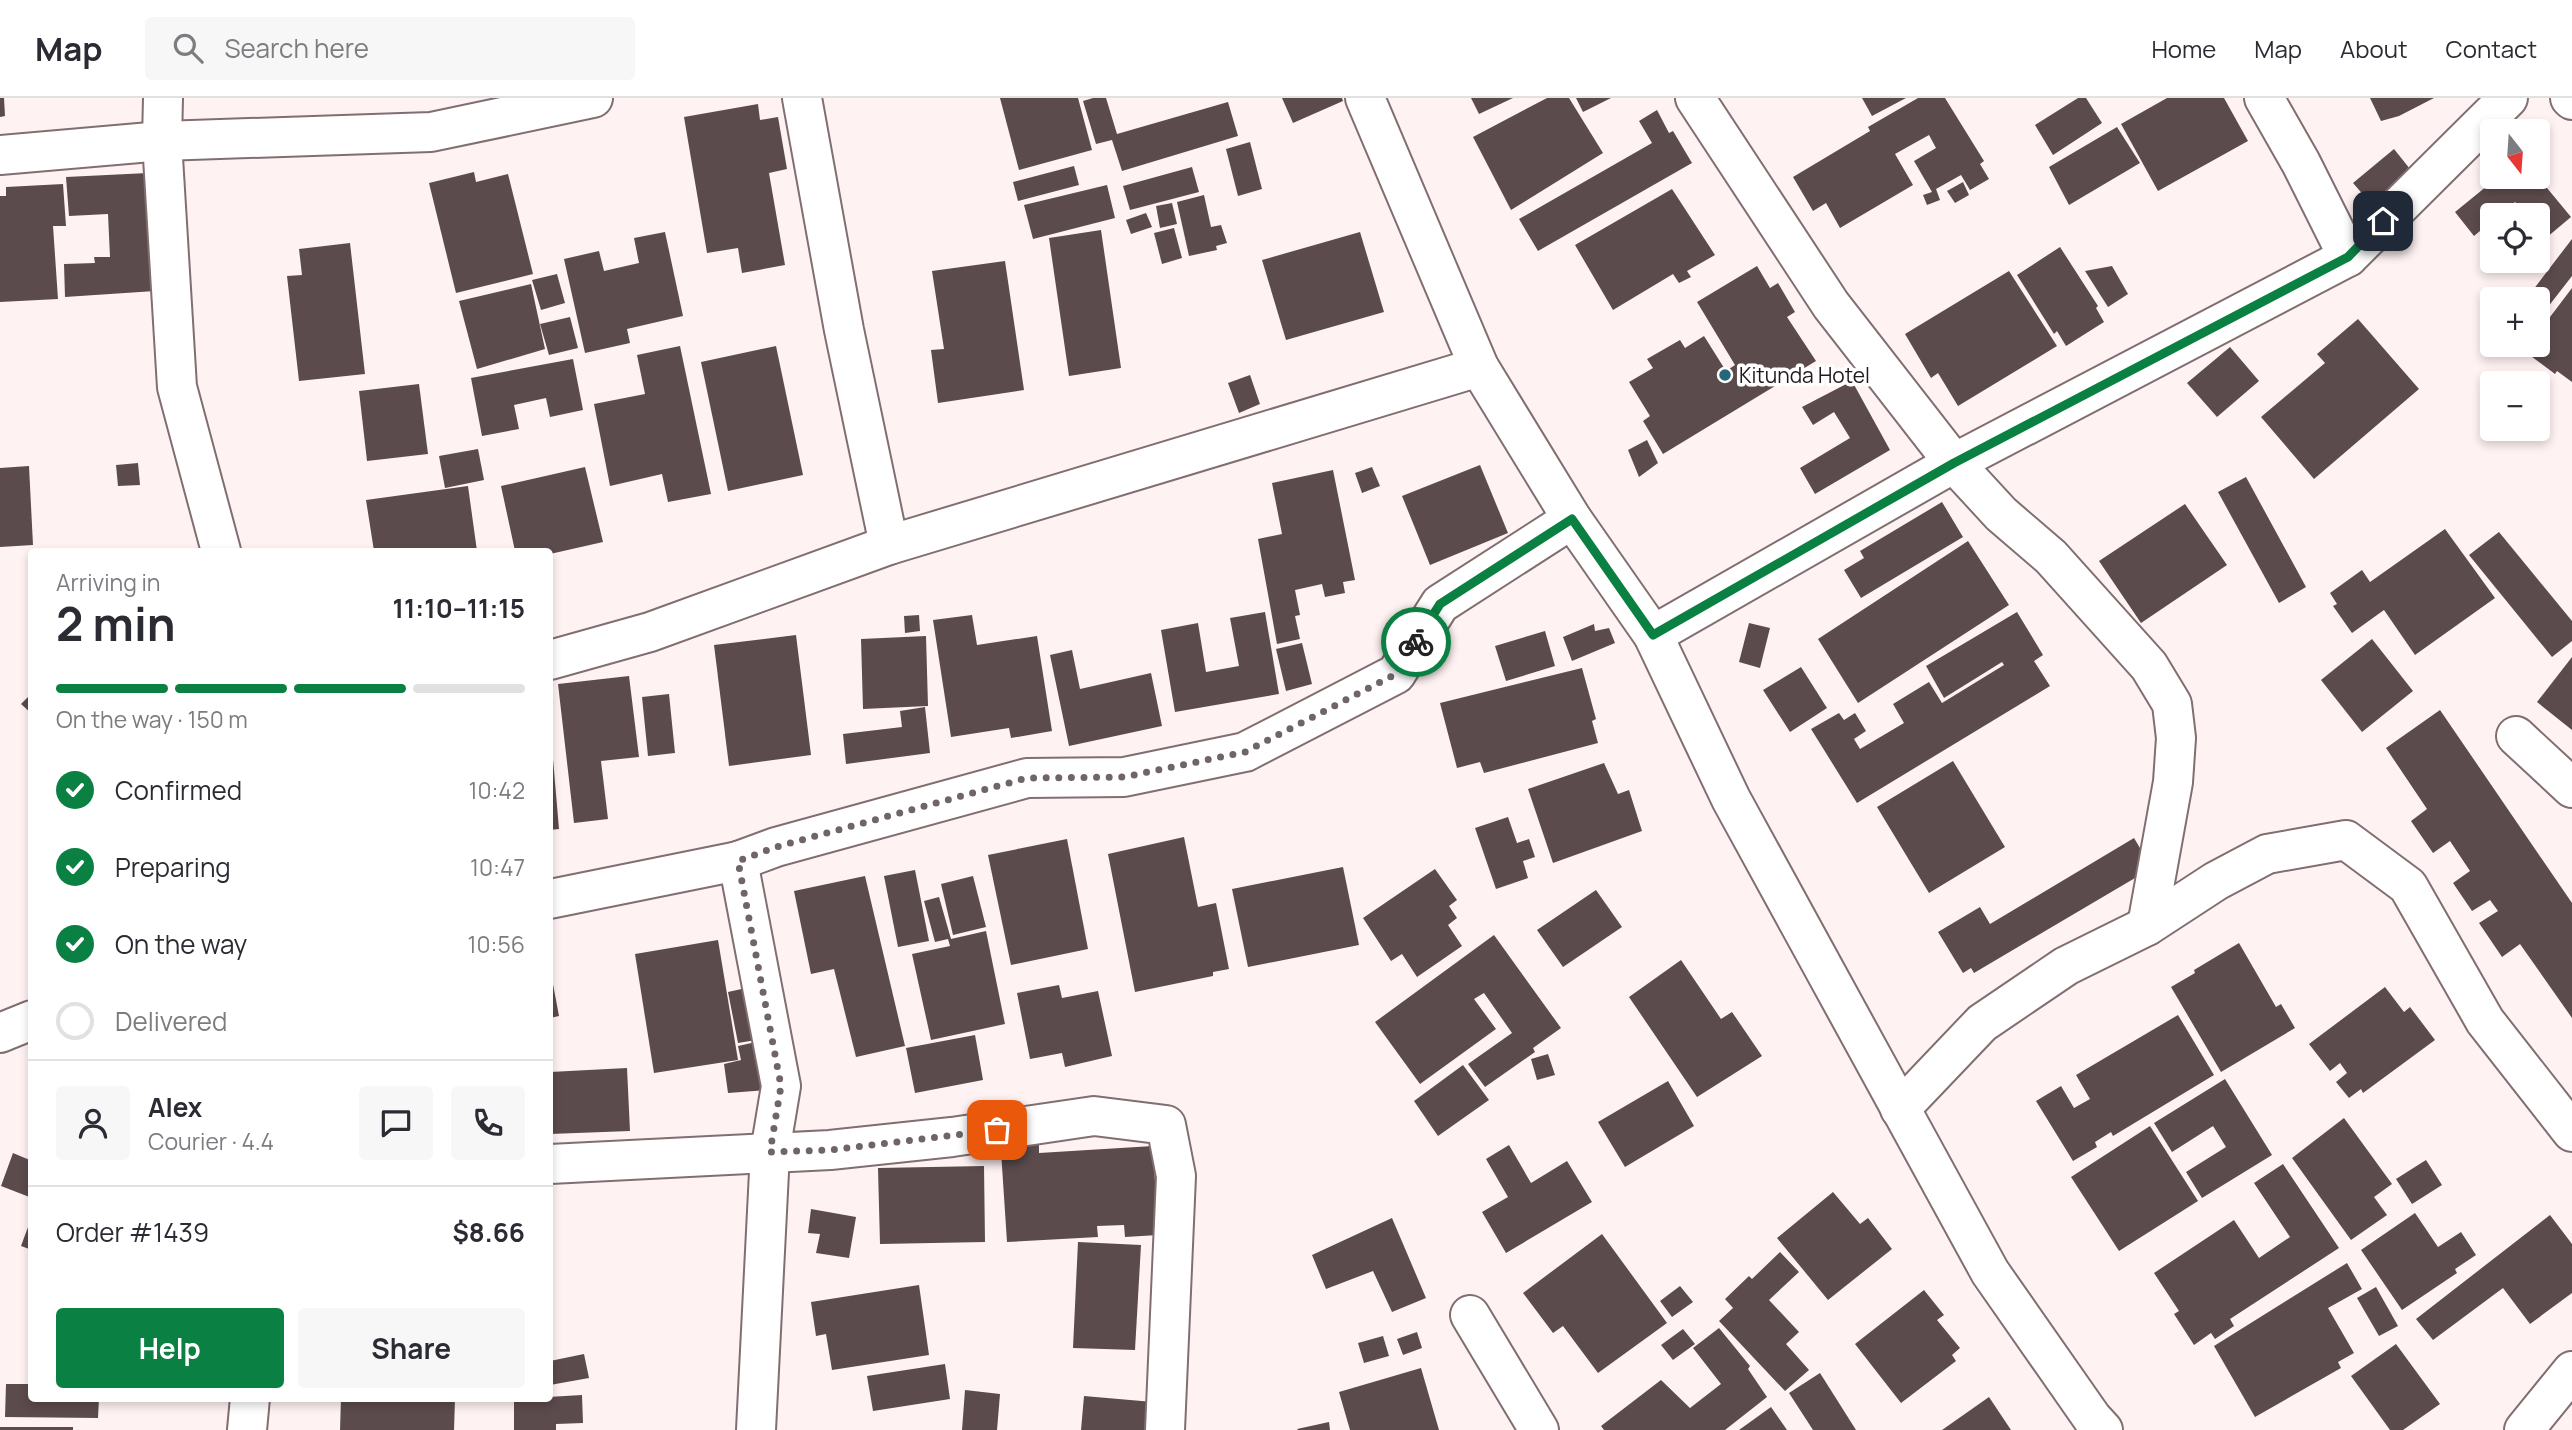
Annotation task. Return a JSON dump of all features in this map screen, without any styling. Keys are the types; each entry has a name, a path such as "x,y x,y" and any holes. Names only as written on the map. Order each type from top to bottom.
{"street":[{"path":"163,98 162,141 177,387 220,548"},
{"path":"0,155 162,141 431,132 593,98"},
{"path":"802,98 844,330 889,545"},
{"path":"1365,98 1479,367 1572,519 1653,635 1731,799 1990,1272 2092,1418 2104,1430"},
{"path":"1695,98 1831,304 1954,463 2001,514 2050,557 2149,666 2172,704 2176,738 2173,782 2147,926"},
{"path":"2264,98 2301,163 2348,257"},
{"path":"1653,635 1954,463 2348,257 2508,98"},
{"path":"553,659 650,632 889,545 1479,367"},
{"path":"553,898 738,861 776,847 1027,778 1124,777 1245,752 1396,674 1440,604 1572,519"},
{"path":"2516,736 2572,788"},
{"path":"1900,1109 1982,1023 2066,966 2147,926 2216,881 2267,854 2346,840 2408,886 2485,1021 2572,1132"},
{"path":"738,861 781,1086 770,1152 756,1430"},
{"path":"0,1033 28,1022"},
{"path":"553,1164 830,1150 1094,1116 1166,1125 1176,1176 1165,1430"},
{"path":"1470,1315 1539,1430"},
{"path":"2524,1430 2572,1371"},
{"path":"247,1430 250,1402"}],"building":[{"path":"0,98 4,98 5,116 0,117"},
{"path":"1000,98 1078,98 1092,150 1019,170"},
{"path":"1106,98 1117,134 1228,102 1238,136 1122,171 1112,140 1096,144 1083,101"},
{"path":"1282,98 1342,98 1343,101 1293,123"},
{"path":"1471,98 1513,98 1479,114"},
{"path":"1547,98 1569,98 1603,153 1511,210 1473,137"},
{"path":"1576,98 1611,98 1583,112"},
{"path":"1862,98 1906,98 1872,116"},
{"path":"1918,98 1945,98 1984,161 1980,164 1989,179 1970,190 1961,175 1936,189 1940,200 1927,205 1923,195 1932,192 1914,161 1936,148 1929,135 1895,154 1913,185 1840,228 1826,203 1813,211 1793,177 1870,131 1868,127"},
{"path":"2078,98 2086,98 2102,123 2053,155 2035,125"},
{"path":"2167,98 2224,98 2248,141 2158,191 2121,124"},
{"path":"2370,98 2434,98 2399,116 2381,121"},
{"path":"758,104 760,120 778,117 787,169 769,173 785,265 742,273 738,248 707,253 684,117"},
{"path":"1657,110 1669,133 1673,131 1692,163 1538,251 1519,219 1652,143 1639,121"},
{"path":"2117,127 2140,163 2069,205 2049,167"},
{"path":"1250,142 1262,189 1238,196 1226,149"},
{"path":"2394,149 2414,174 2373,206 2353,183"},
{"path":"1074,166 1079,185 1018,201 1013,182"},
{"path":"1192,167 1199,192 1130,210 1123,186"},
{"path":"474,172 476,182 508,174 533,274 456,293 429,183"},
{"path":"148,173 155,291 65,297 64,264 95,263 94,257 110,257 108,214 69,216 66,177"},
{"path":"1963,182 1969,195 1955,203 1947,191"},
{"path":"63,184 66,226 53,226 58,299 0,302 0,196 6,196 6,187"},
{"path":"1107,185 1115,218 1033,239 1024,205"},
{"path":"1672,189 1715,255 1687,271 1691,277 1679,283 1673,274 1613,310 1575,245"},
{"path":"2483,189 2548,189 2571,217 2550,235 2550,203 2480,203 2480,231 2474,236 2455,212"},
{"path":"1204,195 1211,227 1221,225 1227,243 1216,246 1217,250 1189,256 1177,202"},
{"path":"1172,203 1177,224 1160,228 1156,206"},
{"path":"1146,213 1152,227 1131,234 1126,220"},
{"path":"1174,228 1182,258 1162,264 1154,233"},
{"path":"1101,230 1121,368 1069,376 1049,238"},
{"path":"665,232 683,316 627,329 630,343 585,353 564,259 599,251 604,271 639,263 634,238"},
{"path":"1360,232 1384,312 1286,340 1262,260"},
{"path":"2572,239 2572,276 2550,304 2550,287 2535,287 2546,273 2550,273 2550,268"},
{"path":"350,243 365,374 299,381 287,276 302,275 299,249"},
{"path":"2060,247 2098,306 2096,308 2104,322 2066,346 2057,331 2054,334 2017,275"},
{"path":"1005,261 1024,390 938,403 931,350 944,349 932,271"},
{"path":"1757,266 1770,288 1778,283 1795,312 1787,317 1816,361 1663,454 1643,421 1650,416 1629,382 1653,368 1647,359 1680,340 1685,348 1704,336 1726,371 1735,365 1697,302"},
{"path":"2112,266 2128,294 2108,307 2085,271"},
{"path":"2009,271 2057,346 1958,406 1938,373 1931,378 1905,334"},
{"path":"557,274 565,303 541,310 532,280"},
{"path":"531,284 545,349 477,369 459,301"},
{"path":"2572,288 2572,382 2557,371 2555,374 2532,357 2550,357 2550,317"},
{"path":"570,317 578,348 549,355 540,324"},
{"path":"2358,319 2419,389 2314,479 2261,417 2325,363 2317,354"},
{"path":"680,346 711,494 668,502 662,474 610,486 594,404 645,394 637,355"},
{"path":"776,346 803,475 728,491 701,362"},
{"path":"2230,347 2259,381 2217,417 2187,383"},
{"path":"573,359 583,410 550,417 546,398 514,405 519,429 482,436 471,378"},
{"path":"1250,375 1260,404 1239,413 1228,383"},
{"path":"1852,381 1890,450 1815,494 1800,468 1850,438 1834,412 1813,425 1802,407"},
{"path":"419,384 428,454 367,461 359,391"},
{"path":"1647,440 1658,463 1639,477 1628,450"},
{"path":"478,449 484,480 445,488 439,456"},
{"path":"138,463 140,485 118,486 116,465"},
{"path":"1480,465 1508,533 1430,565 1402,496"},
{"path":"29,466 33,545 0,547 0,468"},
{"path":"585,467 603,542 553,553 553,548 514,548 501,486"},
{"path":"1372,467 1380,486 1362,493 1355,473"},
{"path":"1333,470 1355,580 1343,582 1345,593 1325,597 1322,584 1295,590 1300,615 1295,616 1300,639 1277,644 1258,539 1282,534 1272,483"},
{"path":"2246,477 2306,587 2279,603 2218,492"},
{"path":"468,486 477,548 374,548 366,500"},
{"path":"1942,502 1963,537 1861,598 1844,570 1864,558 1860,551"},
{"path":"2185,504 2227,565 2141,623 2099,561"},
{"path":"2445,529 2495,598 2415,655 2384,610 2352,633 2333,606 2337,604 2330,593 2362,570 2370,582"},
{"path":"2499,532 2572,621 2572,641 2552,657 2469,555"},
{"path":"1968,541 2009,605 1858,703 1818,639"},
{"path":"1265,612 1279,694 1175,712 1161,630 1198,623 1206,672 1239,666 1230,618"},
{"path":"2017,612 2043,655 2034,661 2050,686 1857,803 1811,729 1839,713 1844,720 1855,713 1866,731 1854,739 1860,749 1904,723 1893,704 1929,682 1942,703 2004,665 2002,662 1944,698 1926,666"},
{"path":"919,615 920,631 905,633 904,616"},
{"path":"972,615 977,645 1037,636 1052,731 1011,738 1009,728 951,737 933,620"},
{"path":"1749,623 1770,628 1760,668 1739,662"},
{"path":"1594,624 1595,631 1609,628 1615,643 1572,661 1563,637"},
{"path":"1545,631 1555,666 1506,681 1495,646"},
{"path":"796,635 811,755 729,766 714,645"},
{"path":"926,636 928,706 863,709 861,639"},
{"path":"2372,639 2413,691 2362,732 2321,680"},
{"path":"1302,643 1312,684 1286,691 1276,649"},
{"path":"1072,650 1080,689 1151,673 1162,726 1069,746 1050,655"},
{"path":"2572,657 2572,730 2537,702"},
{"path":"1801,667 1827,708 1790,732 1763,690"},
{"path":"1582,668 1596,719 1592,721 1598,743 1484,773 1480,762 1457,768 1440,703"},
{"path":"629,676 639,757 601,761 608,819 574,823 558,684"},
{"path":"669,694 675,753 648,756 642,697"},
{"path":"28,697 28,710 21,704"},
{"path":"925,707 930,753 846,764 843,734 902,727 900,711"},
{"path":"2440,710 2572,903 2572,1018 2520,944 2502,957 2479,923 2498,911 2490,900 2472,911 2453,883 2470,871 2450,841 2433,853 2411,821 2427,809 2386,748"},
{"path":"553,759 559,829 553,830"},
{"path":"1953,761 2005,847 1929,893 1877,807"},
{"path":"1604,763 1618,794 1629,790 1642,831 1553,863 1528,789"},
{"path":"1508,817 1517,843 1529,839 1535,857 1523,861 1528,878 1496,889 1475,828"},
{"path":"1184,837 1198,907 1216,903 1229,969 1213,972 1213,976 1135,992 1108,854"},
{"path":"2134,838 2152,868 1974,973 1971,968 1963,973 1938,932 1980,907 1990,924"},
{"path":"1067,839 1088,949 1011,965 988,855"},
{"path":"1343,867 1359,945 1248,967 1232,889"},
{"path":"1435,869 1457,900 1449,906 1457,918 1448,925 1462,946 1417,977 1402,954 1391,961 1363,918"},
{"path":"915,870 929,941 898,947 884,876"},
{"path":"865,876 905,1046 856,1057 834,969 811,974 794,891"},
{"path":"973,876 986,927 953,935 941,884"},
{"path":"1596,890 1622,927 1563,967 1537,930"},
{"path":"939,897 951,939 986,931 1005,1024 931,1040 912,954 950,946 948,939 935,942 924,901"},
{"path":"1494,935 1561,1028 1533,1048 1535,1052 1485,1087 1468,1064 1512,1033 1484,993 1474,999 1496,1029 1420,1084 1375,1022"},
{"path":"718,940 738,1060 654,1073 635,954"},
{"path":"2239,943 2276,1007 2281,1004 2295,1028 2221,1072 2171,987"},
{"path":"1681,960 1721,1019 1732,1012 1762,1056 1697,1097 1629,997"},
{"path":"553,984 559,1016 553,1017"},
{"path":"1059,985 1062,998 1098,991 1112,1056 1065,1067 1062,1053 1030,1059 1017,993"},
{"path":"2385,987 2404,1012 2410,1007 2435,1040 2363,1093 2361,1089 2349,1098 2336,1082 2347,1073 2340,1063 2330,1071 2309,1044"},
{"path":"746,988 756,1040 738,1043 728,992"},
{"path":"2178,1015 2214,1075 2113,1136 2111,1132 2095,1142 2097,1147 2073,1161 2036,1101 2061,1086 2074,1108 2090,1099 2076,1075"},
{"path":"975,1035 983,1080 915,1093 906,1048"},
{"path":"756,1042 767,1090 728,1093 724,1064 741,1060 738,1046"},
{"path":"1548,1054 1555,1075 1537,1080 1531,1059"},
{"path":"1463,1065 1489,1100 1438,1136 1414,1101"},
{"path":"627,1068 630,1131 553,1134 553,1072"},
{"path":"2225,1079 2272,1155 2202,1198 2186,1172 2226,1147 2213,1126 2172,1152 2154,1123"},
{"path":"1668,1081 1694,1126 1625,1167 1598,1122"},
{"path":"2344,1118 2392,1184 2374,1197 2387,1215 2351,1240 2292,1158"},
{"path":"2150,1126 2198,1201 2119,1251 2071,1177"},
{"path":"1039,1134 1039,1153 1153,1146 1158,1235 1125,1237 1124,1225 1097,1226 1098,1237 1007,1242 1000,1136"},
{"path":"1509,1145 1531,1183 1567,1161 1592,1202 1506,1253 1482,1212 1508,1197 1486,1159"},
{"path":"13,1153 28,1159 28,1196 1,1186"},
{"path":"2426,1160 2442,1185 2412,1204 2396,1179"},
{"path":"2283,1164 2339,1248 2230,1319 2234,1326 2215,1339 2211,1333 2194,1345 2174,1314 2179,1311 2154,1273 2234,1220 2259,1258 2290,1237 2254,1183"},
{"path":"984,1166 985,1242 880,1244 878,1168"},
{"path":"1833,1192 1860,1224 1868,1218 1892,1249 1828,1300 1777,1238"},
{"path":"811,1209 856,1217 849,1258 816,1253 820,1234 808,1233"},
{"path":"2415,1213 2438,1247 2461,1232 2476,1255 2455,1269 2457,1273 2402,1310 2361,1250"},
{"path":"2550,1215 2572,1244 2572,1293 2530,1324 2503,1288 2433,1340 2416,1319"},
{"path":"1392,1218 1426,1298 1392,1312 1373,1271 1326,1289 1312,1255"},
{"path":"28,1227 28,1249 21,1246"},
{"path":"1602,1234 1667,1323 1598,1373 1563,1326 1553,1333 1523,1293"},
{"path":"1078,1242 1141,1245 1135,1350 1073,1348"},
{"path":"1780,1252 1799,1272 1769,1300 1799,1332 1786,1344 1809,1370 1785,1391 1719,1321 1733,1308 1725,1299 1749,1276 1752,1279"},
{"path":"2347,1263 2362,1289 2328,1308 2354,1353 2338,1362 2341,1368 2255,1417 2214,1346"},
{"path":"919,1285 929,1355 832,1370 826,1334 816,1336 811,1302"},
{"path":"1680,1286 1693,1302 1672,1317 1660,1301"},
{"path":"2376,1287 2398,1326 2379,1336 2357,1298"},
{"path":"1924,1290 1944,1315 1937,1320 1960,1348 1952,1355 1956,1361 1901,1403 1855,1344"},
{"path":"1719,1328 1750,1366 1748,1369 1767,1397 1725,1430 1604,1430 1601,1426 1661,1380 1690,1408 1721,1384 1693,1348"},
{"path":"1683,1329 1695,1344 1673,1360 1661,1345"},
{"path":"1417,1332 1422,1348 1403,1355 1397,1339"},
{"path":"1383,1336 1389,1356 1364,1363 1358,1343"},
{"path":"2396,1344 2440,1404 2403,1430 2390,1430 2351,1376"},
{"path":"584,1354 589,1378 553,1384 553,1360"},
{"path":"945,1364 950,1399 873,1411 867,1376"},
{"path":"1421,1368 1439,1430 1350,1430 1339,1392"},
{"path":"1820,1373 1856,1430 1813,1430 1789,1393"},
{"path":"6,1384 28,1384 28,1402 99,1402 98,1418 5,1417"},
{"path":"965,1390 1000,1394 997,1430 962,1430"},
{"path":"582,1395 583,1423 556,1424 556,1430 514,1430 514,1402 553,1402 553,1397"},
{"path":"1084,1396 1153,1402 1150,1430 1081,1430"},
{"path":"1989,1397 2011,1430 1942,1430"},
{"path":"341,1402 455,1402 454,1430 340,1430"},
{"path":"1771,1407 1787,1430 1739,1430"},
{"path":"1329,1422 1330,1430 1297,1429"},
{"path":"0,1427 73,1427 73,1430 0,1430"}],"way so far":[{"path":"997,1130 830,1150 770,1152 781,1086 738,861 776,847 1027,778 1124,777 1245,752 1396,674 1416,642"}],"place":[{"name":"Kitunda Hotel","path":"1725,375"}],"route":[{"path":"1416,642 1440,604 1572,519 1653,635 1954,463 2348,257 2383,221"}]}
